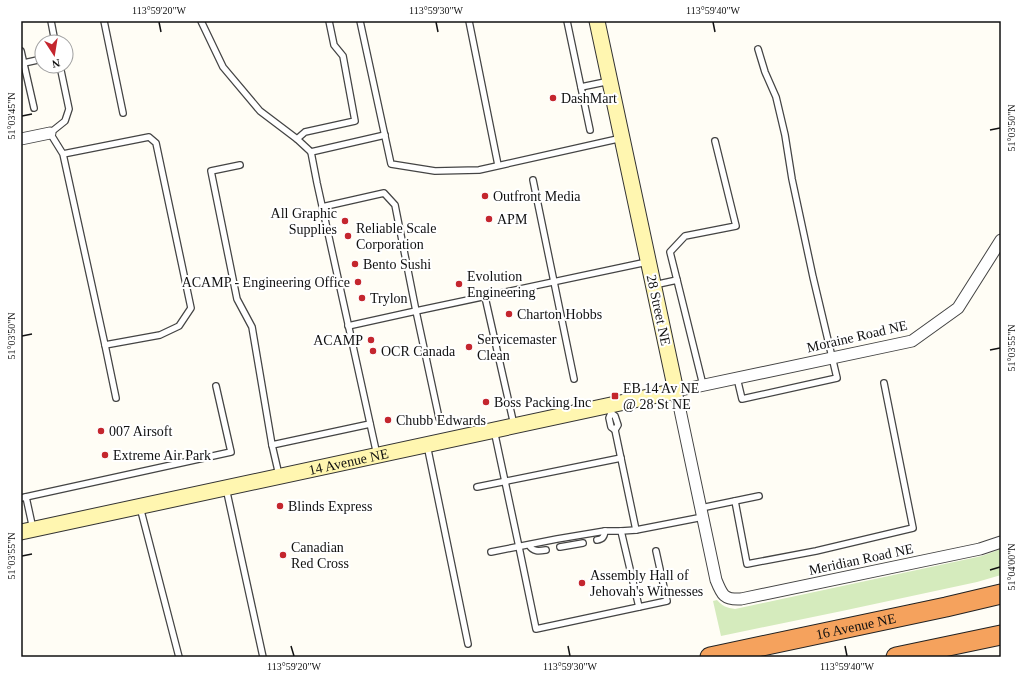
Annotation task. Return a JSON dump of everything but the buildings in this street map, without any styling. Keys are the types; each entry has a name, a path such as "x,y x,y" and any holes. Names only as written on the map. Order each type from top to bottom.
{"highway":[{"path":"946,607 970,593 1001,583"},
{"name":"16 Avenue NE","path":"710,657 1001,594"},
{"path":"896,657 1001,636"}],"street":[{"name":"28 Street NE","path":"597,21 716,580 720,591 726,598"},
{"path":"21,139 50,133"},
{"name":"Moraine Road NE","path":"676,391 912,341 958,308 1001,240"},
{"name":"14 Avenue NE","path":"27,531 494,430 610,409 676,391"},
{"name":"Meridian Road NE","path":"726,598 732,600 741,599 980,549 1001,542"}],"lane":[{"path":"51,21 53,34"},
{"path":"104,21 123,113"},
{"path":"201,21 223,67 260,111 297,139 311,152 377,455"},
{"path":"297,139 305,132 355,121 344,56 334,46 329,21"},
{"path":"360,21 391,164 434,172 479,170 622,138"},
{"path":"469,21 498,165"},
{"path":"567,21 590,130"},
{"path":"737,378 742,399 837,378 805,240 792,179 785,135 776,97 765,72 758,49"},
{"path":"21,50 34,108"},
{"path":"24,63 34,61"},
{"path":"62,74 69,109 65,121 50,133 63,154 116,398"},
{"path":"581,87 610,81"},
{"path":"311,152 385,135"},
{"path":"63,154 149,137 156,144 191,308 180,326 160,335 105,345"},
{"path":"703,385 670,252 685,236 736,226 715,141"},
{"path":"240,165 211,172 237,299 252,327 272,444 280,476"},
{"path":"533,180 574,378"},
{"path":"322,207 384,193 395,205 439,418"},
{"path":"348,326 649,262"},
{"path":"654,285 677,280"},
{"path":"485,297 514,426"},
{"path":"735,501 747,564 913,528 884,383"},
{"path":"27,531 23,497 231,452 216,386"},
{"path":"610,409 609,418 611,427 615,430 636,530"},
{"path":"272,444 370,424"},
{"path":"494,430 536,629 667,601 656,551"},
{"path":"427,445 468,644"},
{"path":"477,487 621,458"},
{"path":"226,488 263,657"},
{"path":"491,552 605,531 636,530 702,512 735,501 759,496"},
{"path":"140,506 179,657"},
{"path":"597,540 602,539 605,531"},
{"path":"621,531 639,607"},
{"path":"560,547 583,543"},
{"path":"530,545 534,550 546,550"}],"green space":[{"path":"1001,549 1001,575 977,582 721,636 713,601 717,600 725,606 735,609 982,556"}],"place":[{"name":"DashMart","path":"553,98"},
{"name":"Outfront Media","path":"485,196"},
{"name":"APM","path":"489,219"},
{"name":"All Graphic Supplies","path":"345,221"},
{"name":"Reliable Scale Corporation","path":"348,236"},
{"name":"Bento Sushi","path":"355,264"},
{"name":"ACAMP - Engineering Office","path":"358,282"},
{"name":"Evolution Engineering","path":"459,284"},
{"name":"Trylon","path":"362,298"},
{"name":"Charton Hobbs","path":"509,314"},
{"name":"ACAMP","path":"371,340"},
{"name":"Servicemaster Clean","path":"469,347"},
{"name":"OCR Canada","path":"373,351"},
{"name":"EB 14 Av NE @ 28 St NE","path":"615,396"},
{"name":"Boss Packing Inc","path":"486,402"},
{"name":"Chubb Edwards","path":"388,420"},
{"name":"007 Airsoft","path":"101,431"},
{"name":"Extreme Air Park","path":"105,455"},
{"name":"Blinds Express","path":"280,506"},
{"name":"Canadian Red Cross","path":"283,555"},
{"name":"Assembly Hall of Jehovah's Witnesses","path":"582,583"}]}
